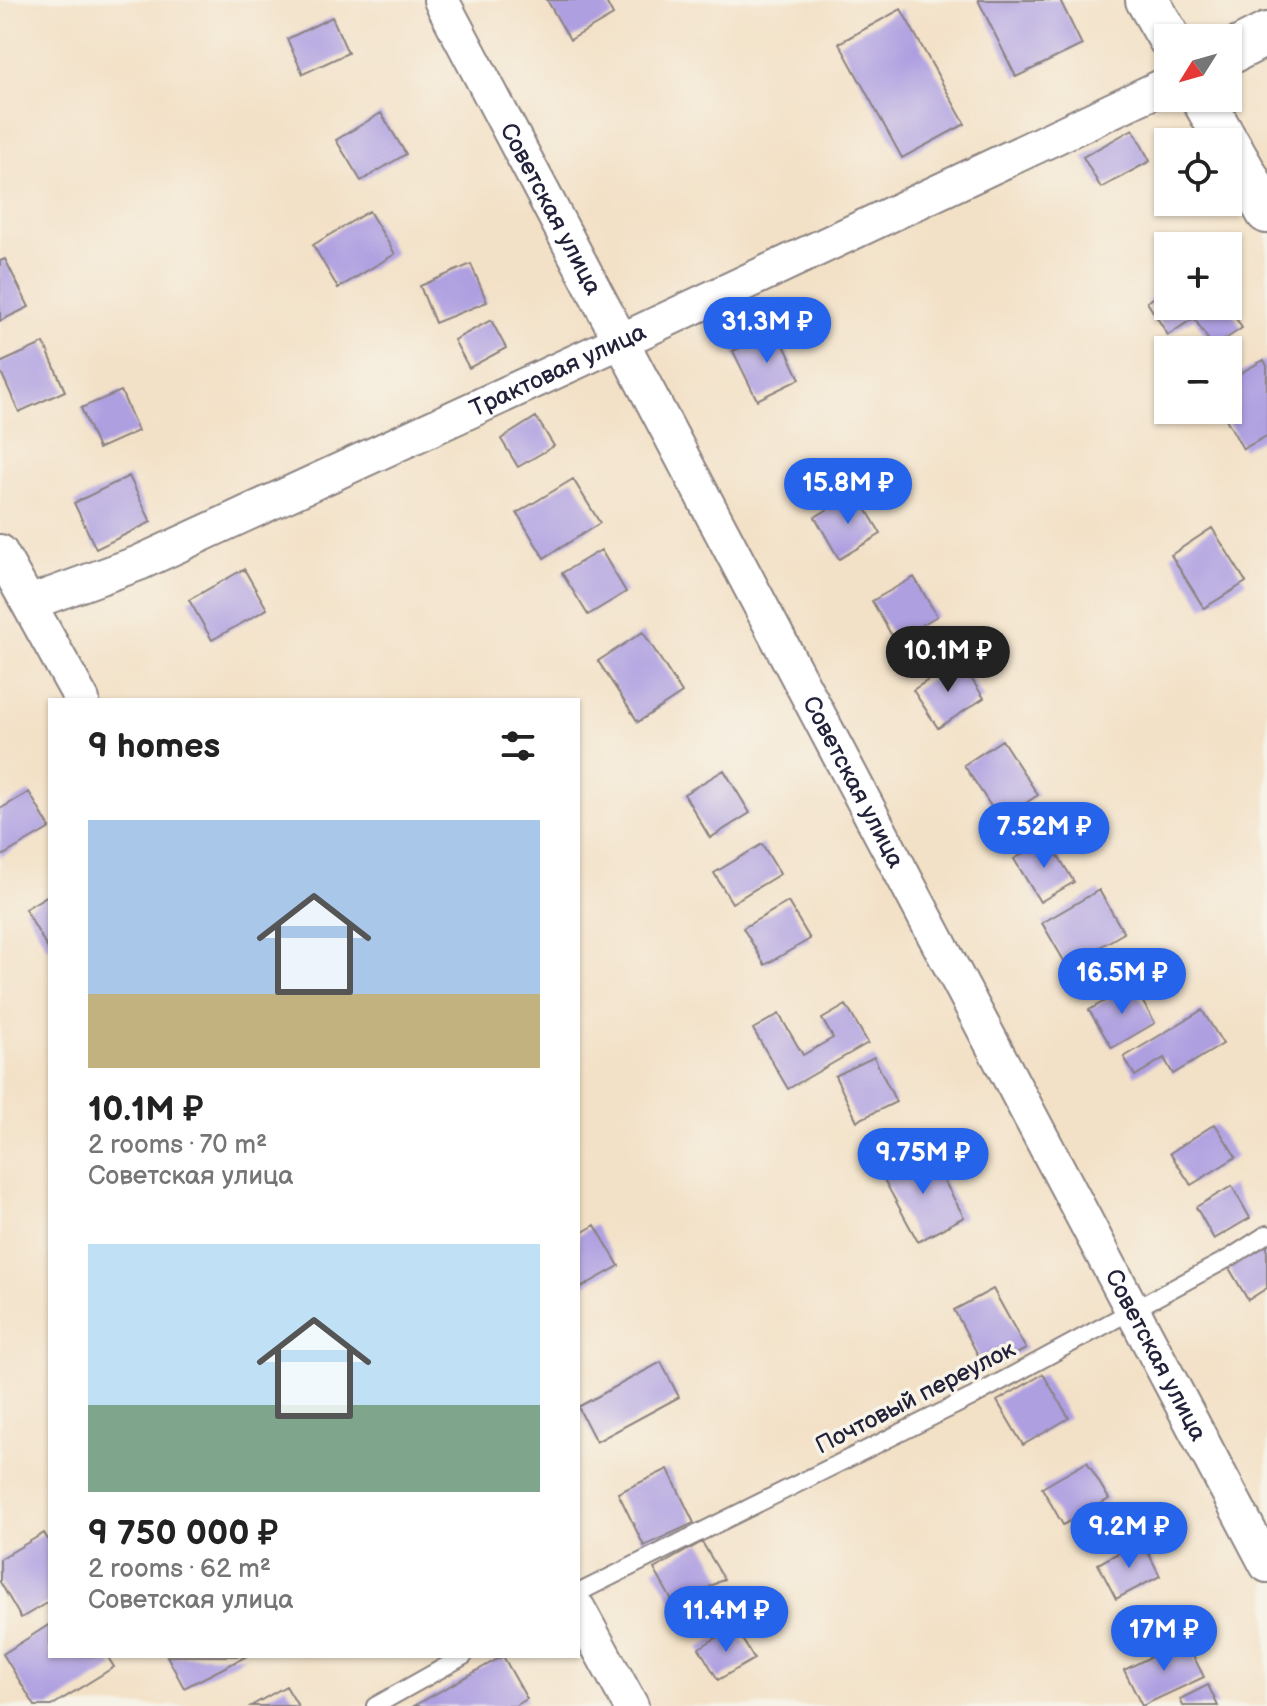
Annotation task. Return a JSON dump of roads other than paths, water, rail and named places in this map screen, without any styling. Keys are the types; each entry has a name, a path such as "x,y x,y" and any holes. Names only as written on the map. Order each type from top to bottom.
{"street":[{"name":"Советская улица","path":"441,0 1267,1565"},
{"path":"1147,0 1161,24"},
{"path":"1242,47 1267,34"},
{"name":"Трактовая улица","path":"14,596 139,563 1154,91"},
{"path":"1242,168 1267,212"},
{"path":"0,552 14,596 81,698"},
{"path":"580,1613 631,1706"}],"lane":[{"name":"Почтовый переулок","path":"580,1592 972,1397 1231,1257 1267,1234"},
{"path":"375,1706 460,1658"}]}
